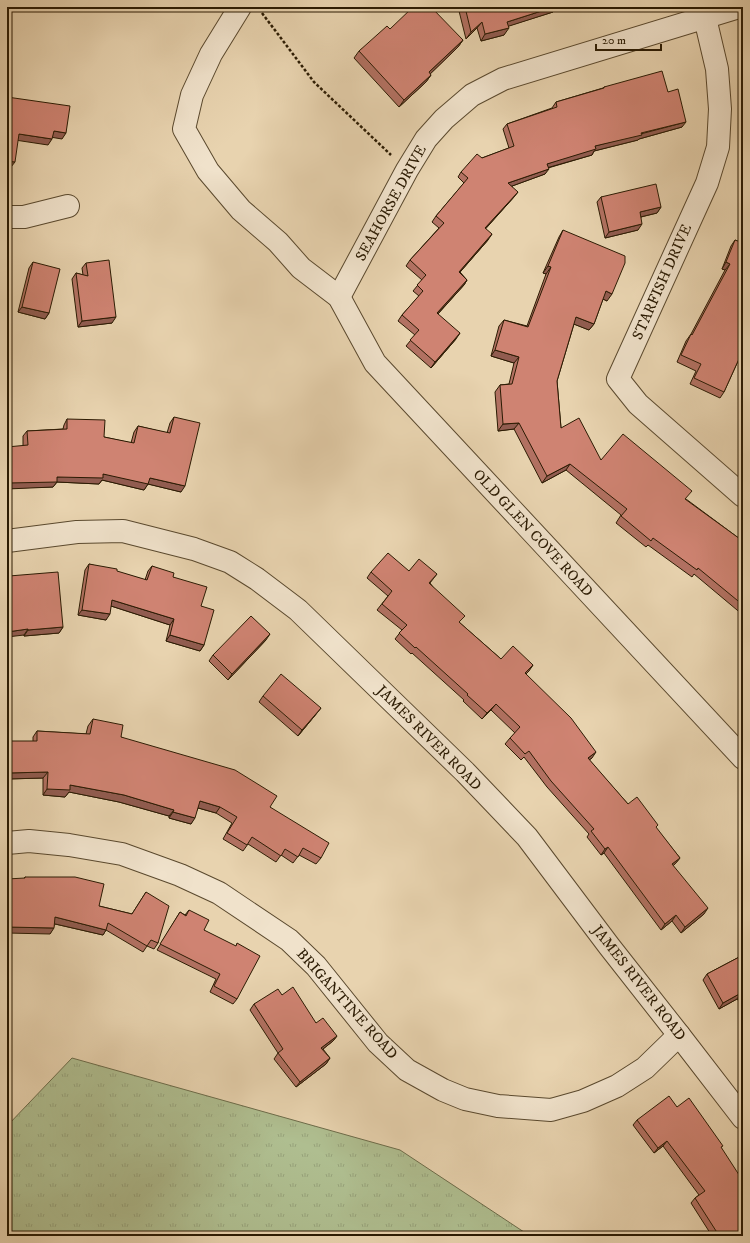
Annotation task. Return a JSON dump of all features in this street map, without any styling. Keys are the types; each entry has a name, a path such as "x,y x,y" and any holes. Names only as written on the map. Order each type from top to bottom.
{"street":[{"path":"240,7 211,54 192,95 184,130 208,171 241,210 278,242 301,268 339,297"},
{"name":"SEAHORSE DRIVE","path":"339,297 407,170 426,139 444,119 472,96 503,79 739,7"},
{"name":"STARFISH DRIVE","path":"705,18 717,69 720,109 718,147 707,183 618,380 638,404 743,496"},
{"path":"7,217 24,217 68,206"},
{"name":"OLD GLEN COVE ROAD","path":"339,297 375,364 743,758"},
{"name":"JAMES RIVER ROAD","path":"7,542 77,532 123,532 194,550 230,562 257,579 298,610 465,772 527,837 609,946 743,1118"},
{"name":"BRIGANTINE ROAD","path":"7,843 29,841 69,845 122,854 180,875 218,893 289,940 316,966 378,1043 407,1070 443,1090 465,1099 498,1106 551,1110 583,1102 617,1086 645,1068 679,1035"}],"path":[{"path":"258,7 314,82 407,170"}],"green space":[{"path":"72,1058 400,1150 530,1236 7,1236 7,1126"}],"building":[{"path":"413,7 431,7 463,40 429,72 431,75 404,100 359,51 387,26 390,29"},
{"path":"465,7 554,7 507,22 509,28 485,34 482,22 471,32"},
{"path":"662,71 668,92 678,89 686,122 641,133 642,135 595,146 596,149 547,164 549,169 508,183 518,192 485,228 492,234 459,272 467,280 437,313 460,333 435,362 410,340 419,330 402,315 423,291 417,285 426,275 410,260 444,223 436,216 468,178 461,172 477,154 482,158 514,146 507,124 557,107 556,102"},
{"path":"7,97 70,106 66,133 54,131 52,139 19,134 15,162 7,161"},
{"path":"656,184 661,207 640,212 642,224 609,232 601,197"},
{"path":"563,230 625,256 625,263 612,294 606,291 594,324 576,317 557,381 561,428 579,418 601,460 623,434 692,491 685,499 740,539 743,535 743,605 698,568 697,570 653,538 651,541 621,516 627,509 570,464 547,476 519,423 503,424 500,385 512,384 519,357 495,350 504,320 528,327 551,267 548,266"},
{"path":"735,240 743,243 743,350 724,392 694,378 701,364 681,355 730,264 726,262"},
{"path":"109,260 116,317 82,321 76,273 88,276 86,263"},
{"path":"33,262 60,269 49,313 22,307"},
{"path":"174,417 200,423 185,486 150,478 148,484 103,474 103,478 57,477 57,482 9,483 9,489 7,490 7,447 28,445 27,431 67,429 67,419 105,420 104,437 134,443 138,426 170,433"},
{"path":"388,553 409,571 419,559 437,574 429,583 465,616 459,622 501,659 513,646 533,665 525,673 571,718 596,752 588,758 628,804 637,797 658,825 656,827 680,858 672,864 708,908 685,927 676,915 665,924 608,847 605,849 591,831 594,829 551,781 529,751 525,754 510,738 520,727 496,704 487,713 467,695 468,694 399,633 407,625 382,604 392,591 371,572"},
{"path":"89,564 117,569 117,571 147,580 152,566 174,573 173,577 207,587 201,606 214,610 204,645 170,635 174,619 112,600 110,614 82,610"},
{"path":"58,572 63,627 7,632 7,575"},
{"path":"251,616 270,634 232,674 213,655"},
{"path":"281,674 321,708 302,730 263,696"},
{"path":"93,719 123,725 121,737 235,770 277,796 270,807 329,843 321,858 303,848 298,857 285,849 281,856 252,837 247,845 227,833 237,817 220,807 200,801 195,818 124,795 70,785 70,790 47,789 48,772 7,773 7,741 37,741 37,731 90,734"},
{"path":"25,877 75,877 104,884 99,906 132,914 146,892 169,906 158,943 151,940 147,946 108,923 106,930 55,917 54,928 7,927 7,879"},
{"path":"189,910 209,920 204,930 236,946 237,943 260,956 237,999 214,986 220,974 160,944 180,912 186,916"},
{"path":"743,955 743,996 741,993 723,1003 707,974"},
{"path":"293,987 316,1023 323,1018 337,1036 321,1048 330,1058 300,1082 278,1053 283,1049 254,1004 278,989 282,995"},
{"path":"669,1096 677,1107 689,1098 723,1146 721,1147 743,1181 743,1236 716,1236 718,1234 695,1198 705,1191 667,1141 658,1148 637,1120"}]}
